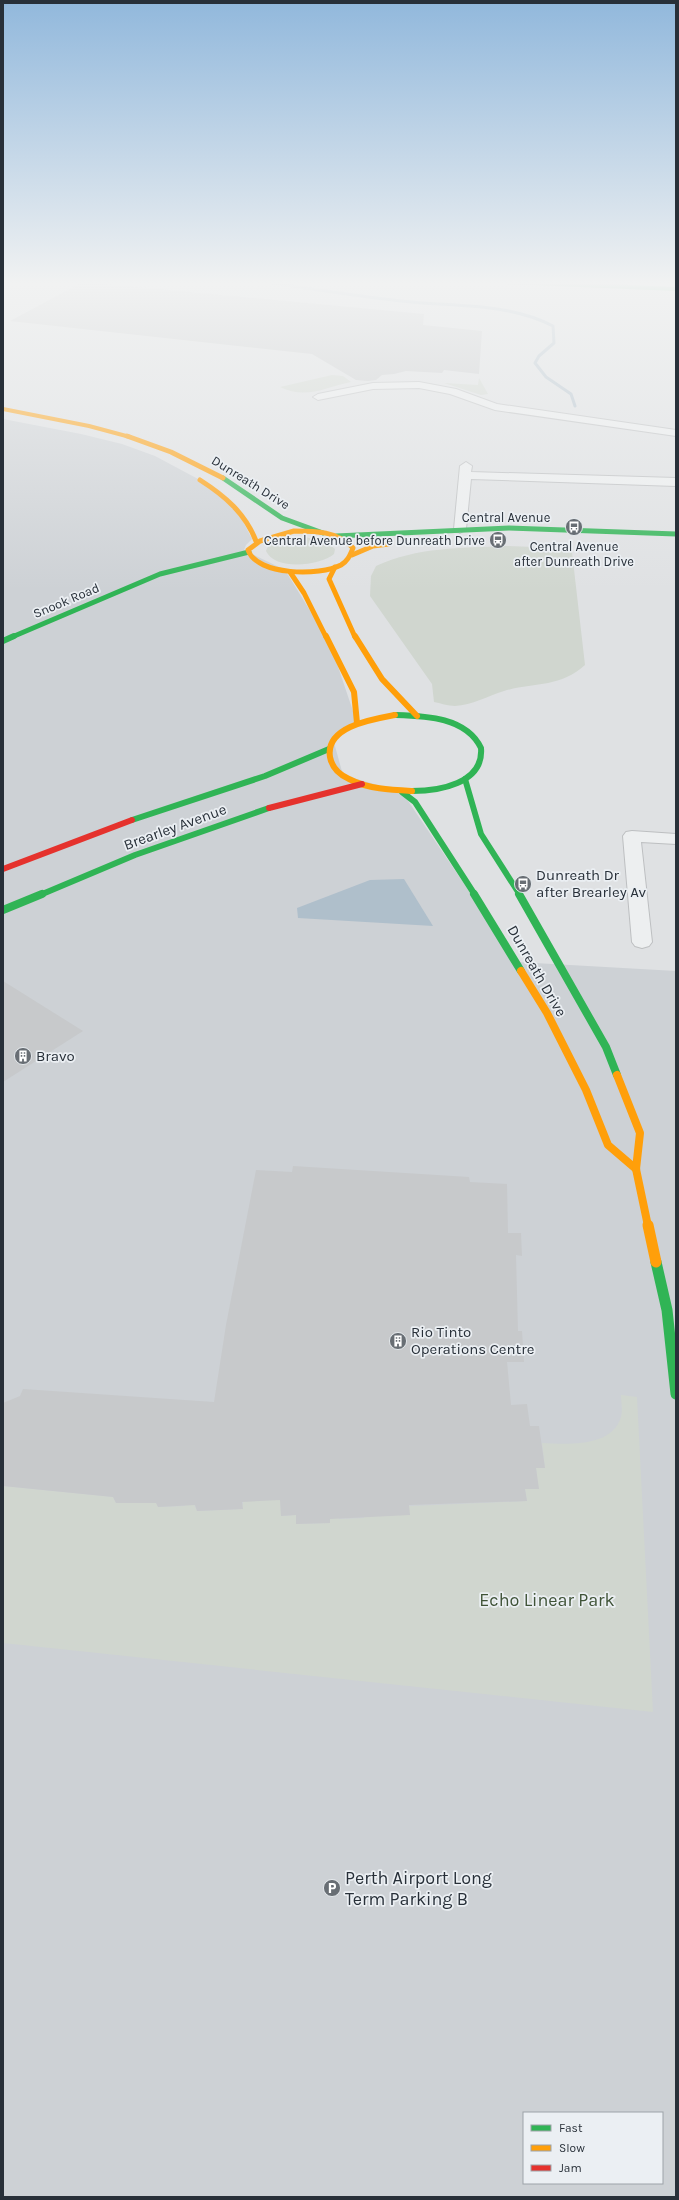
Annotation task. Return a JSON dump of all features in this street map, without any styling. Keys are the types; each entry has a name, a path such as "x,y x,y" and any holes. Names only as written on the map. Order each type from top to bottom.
{"main road":[{"name":"Dunreath Drive","path":"3,409 96,427 164,448 211,470 251,495 282,518 323,533"},
{"path":"3,419 81,434 121,444 155,456"},
{"name":"Dunreath Drive","path":"192,476 215,488 234,504 253,527 256,541"},
{"name":"Central Avenue","path":"336,536 460,529 509,528 676,534"},
{"path":"276,570 257,563 251,558 249,552 256,541 279,533 294,531 323,533 336,536 350,544 353,550 352,555"},
{"name":"Central Avenue","path":"335,567 346,561 352,555 373,546 403,543 502,536 676,542"},
{"name":"Snook Road","path":"3,641 165,572 249,552"},
{"path":"253,570 276,570 290,572 321,570 335,567"},
{"path":"335,567 329,579 352,632 382,679 417,716"},
{"name":"Snook Road","path":"139,583 215,570"},
{"path":"290,572 304,594 354,692 357,724"},
{"path":"417,716 447,721 463,728 474,736 481,745 483,754 481,763 475,772 465,779 447,786 425,791 402,792 381,790 362,784 342,775 331,762 329,749 334,739 343,730 357,724 382,717 417,716"},
{"name":"Brearley Avenue","path":"3,869 135,819 265,776 329,749"},
{"name":"Dunreath Drive","path":"465,779 481,834 512,881 552,948 606,1047 640,1133 636,1169 667,1310 676,1394"},
{"name":"Brearley Avenue","path":"3,910 80,877 244,816 316,794 362,784"},
{"name":"Dunreath Drive","path":"402,792 415,802 449,852 547,1013 586,1090 608,1145 636,1169"}],"street":[{"path":"318,397 373,386 419,385 452,391 495,408 676,433"},
{"path":"460,529 465,471 676,482"},
{"path":"642,942 632,836 676,839"}],"shaded area":[{"path":"3,419 81,434 122,444 155,456 213,487 234,504 252,539 246,545 244,550 285,570 330,643 357,723 333,739 343,775 402,792 517,962 676,971 676,2197 3,2197"}],"green space":[{"path":"290,385 341,385 307,392 289,391 280,387"},
{"path":"449,385 472,385 483,385 488,394 481,395"},
{"path":"304,537 325,541 335,549 334,554 309,564 288,564 278,562 266,551 272,543 277,541 288,538"},
{"path":"507,546 561,548 572,552 585,665 566,678 515,688 468,704 452,706 434,702 432,684 370,596 371,576 376,566 407,555 456,548"},
{"name":"Echo Linear Park","path":"621,1395 637,1397 653,1712 3,1643 3,1486 113,1497 116,1503 153,1495 158,1507 185,1506 185,1501 192,1500 197,1511 242,1509 243,1502 280,1481 281,1516 296,1515 296,1524 330,1523 330,1511 338,1511 339,1519 364,1518 364,1508 527,1501 525,1489 538,1489 536,1468 545,1468 542,1443 563,1444 587,1442 608,1434 616,1427 621,1417"}],"water":[{"path":"404,879 433,926 298,918 297,908 370,880"}],"building":[{"name":"Bravo","path":"3,981 83,1031 3,1082"},
{"name":"Rio Tinto Operations Centre","path":"293,1166 469,1177 470,1182 507,1184 508,1233 521,1233 522,1256 516,1255 518,1331 522,1331 524,1362 507,1362 511,1405 527,1404 530,1426 539,1426 545,1468 536,1468 539,1489 525,1489 527,1501 409,1505 410,1515 330,1519 330,1523 296,1524 296,1515 281,1516 280,1500 242,1502 243,1509 197,1511 195,1505 158,1507 156,1503 116,1503 113,1497 3,1486 3,1403 20,1396 23,1389 214,1402 226,1325 256,1170 292,1172"}],"waterway":[{"path":"557,385 571,394 575,406"}],"traffic: fast":[{"path":"223,478 282,518 323,533"},
{"path":"336,536 509,528 676,534"},
{"path":"3,641 160,574 249,552"},
{"path":"395,715 429,717 453,723 471,734 481,748 482,756 479,764 467,777 446,787 412,791"},
{"path":"132,820 265,776 329,749"},
{"path":"465,779 481,834 512,881 555,954 606,1047 617,1075"},
{"path":"402,792 415,802 449,852 521,971"},
{"path":"3,910 135,855 269,808"},
{"path":"656,1262 667,1310 676,1394"}],"traffic: slow":[{"path":"3,409 117,433 171,452 198,464 223,478"},
{"path":"200,480 234,505 247,521 256,541"},
{"path":"294,531 310,531 334,535 348,542 353,548 349,558 341,565 330,569 316,571 302,572 275,569 257,562 250,556 248,550 260,541 294,531"},
{"path":"352,555 373,546 389,544"},
{"path":"335,567 329,579 352,632 382,679 417,716"},
{"path":"290,572 304,593 354,692 357,723"},
{"path":"395,715 365,721 345,730 337,736 332,744 330,757 333,765 339,772 357,783 375,788 412,791"},
{"path":"521,971 547,1013 586,1090 608,1145 636,1169"},
{"path":"617,1075 640,1133 636,1169 656,1262"}],"traffic: jam":[{"path":"269,808 362,784"},
{"path":"3,869 132,820"}],"place":[{"name":"Central Avenue after Dunreath Drive","path":"574,527"},
{"name":"Central Avenue before Dunreath Drive","path":"498,540"},
{"name":"Dunreath Dr after Brearley Av","path":"523,884"},
{"name":"Bravo","path":"23,1056"},
{"name":"Rio Tinto Operations Centre","path":"398,1341"},
{"name":"Perth Airport Long Term Parking B","path":"332,1888"}]}
